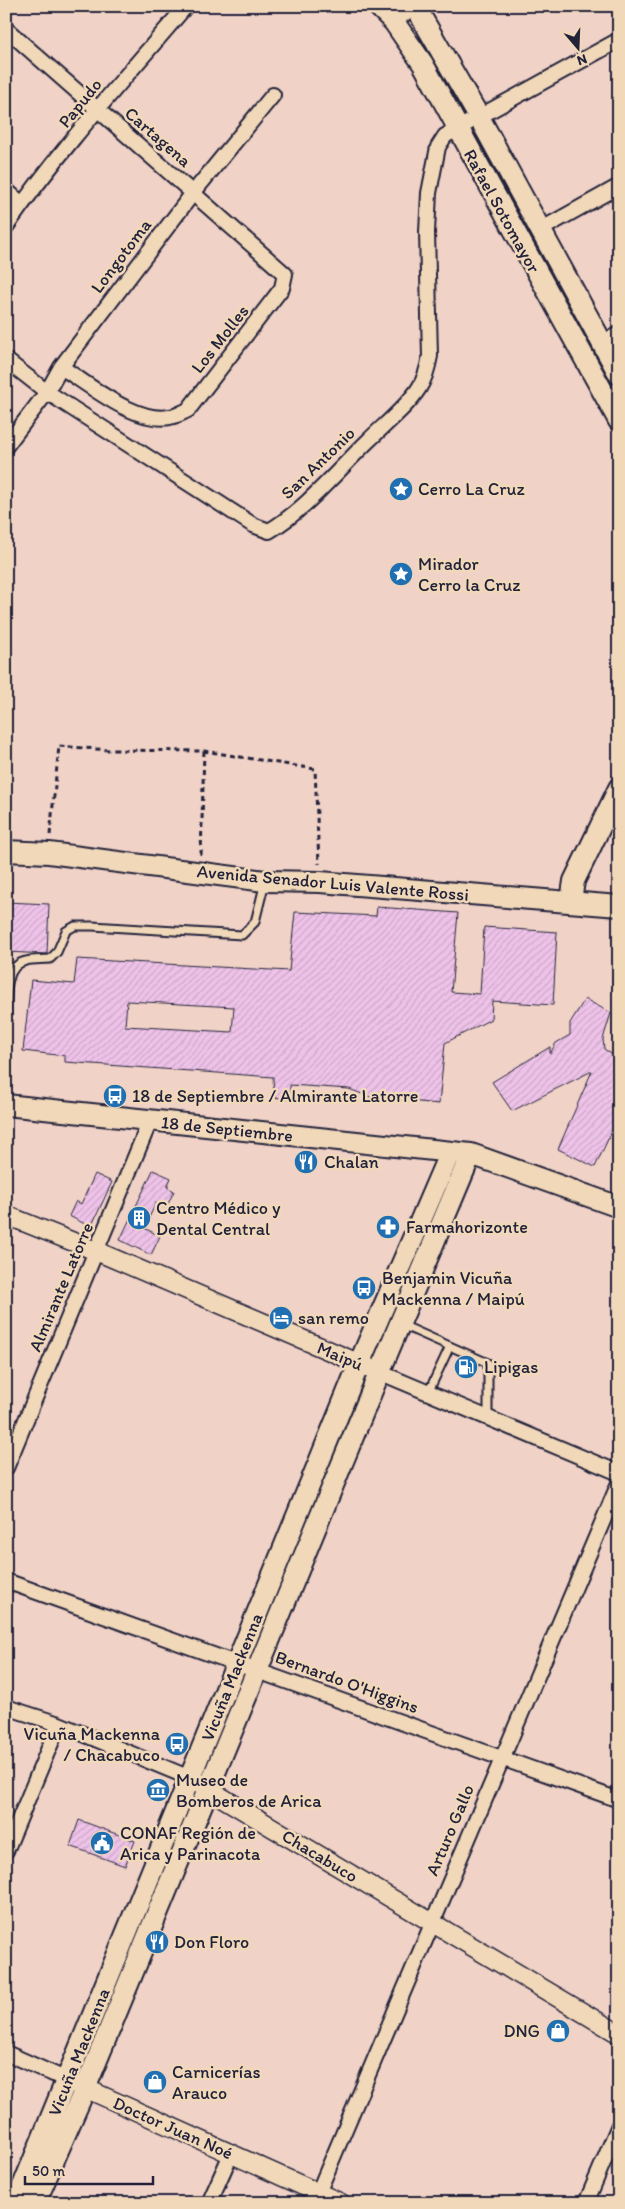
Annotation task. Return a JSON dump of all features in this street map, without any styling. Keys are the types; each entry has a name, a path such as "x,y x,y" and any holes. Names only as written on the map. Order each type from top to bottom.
{"main road":[{"name":"Rafael Sotomayor","path":"378,6 394,22 423,64 619,421"},
{"name":"Rafael Sotomayor","path":"415,6 479,117 540,230 610,339 619,374"},
{"path":"571,901 574,881 619,788"},
{"name":"Avenida Senador Luis Valente Rossi","path":"6,850 48,853 265,881 320,882 619,906"},
{"name":"18 de Septiembre","path":"6,1105 471,1154 619,1207"},
{"name":"Vicuña Mackenna","path":"35,2203 76,2085 190,1778 359,1364 450,1152"},
{"name":"Vicuña Mackenna","path":"16,2203 76,2085 209,1789 379,1372 471,1154"}],"street":[{"name":"Papudo","path":"6,227 22,204 98,109 186,6"},
{"path":"394,22 415,6"},
{"name":"Cartagena","path":"6,29 286,274"},
{"path":"457,129 619,40"},
{"name":"Longotoma","path":"6,446 47,392 61,367 193,192 273,95"},
{"name":"San Antonio","path":"6,360 47,392 253,524 269,531 279,525 411,398 424,379 430,356 429,193 438,147 445,136 457,129"},
{"path":"540,230 619,186"},
{"path":"6,190 22,204"},
{"name":"Los Molles","path":"61,367 116,402 142,415 172,417 188,410 282,288 286,274"},
{"name":"Almirante Latorre","path":"6,1468 150,1121"},
{"name":"Maipú","path":"6,1215 96,1250 359,1364 619,1473"},
{"name":"Arturo Gallo","path":"318,2193 619,1483"},
{"name":"Bernardo O'Higgins","path":"6,1581 618,1798"},
{"name":"Chacabuco","path":"6,1707 59,1724 190,1778 619,2034"},
{"path":"6,1851 59,1724"},
{"name":"Doctor Juan Noé","path":"6,2053 340,2203"},
{"path":"586,2203 619,2124"},
{"path":"209,2203 231,2154"}],"lane":[{"path":"6,1018 8,982 14,968 24,961 50,960 57,952 66,931 75,926 242,935 254,922 265,881"},
{"path":"400,1323 488,1362 488,1418"},
{"path":"428,1393 450,1346"}],"path":[{"path":"48,853 59,746 109,750 204,751 314,769 320,882"},
{"path":"201,873 204,751"}],"building":[{"path":"6,902 49,904 47,954 6,952"},
{"path":"377,907 458,913 451,992 480,994 484,927 557,932 553,1005 492,1001 491,1019 445,1043 439,1104 370,1097 349,1089 290,1085 290,1100 274,1097 273,1077 65,1062 65,1056 23,1051 31,980 74,984 77,959 289,971 295,912 376,916","holes":["127,1001 234,1007 232,1032 125,1026"]},
{"path":"585,999 611,1013 603,1039 604,1049 619,1059 619,1116 595,1167 558,1149 592,1071 512,1111 492,1082 550,1047 550,1054 556,1043 570,1035 570,1023"},
{"name":"Centro Médico y Dental Central","path":"153,1170 171,1178 167,1187 174,1191 166,1208 156,1203 144,1228 160,1236 151,1255 120,1240"},
{"name":"Centro Médico y Dental Central","path":"95,1174 112,1182 91,1227 69,1216 76,1201 81,1204"},
{"name":"CONAF Región de Arica y Parinacota","path":"79,1820 135,1841 125,1866 70,1846"}],"place":[{"name":"Cerro La Cruz","path":"401,489"},
{"name":"Mirador Cerro la Cruz","path":"401,574"},
{"name":"18 de Septiembre / Almirante Latorre","path":"115,1096"},
{"name":"Chalan","path":"306,1162"},
{"name":"Centro Médico y Dental Central","path":"139,1218"},
{"name":"Farmahorizonte","path":"388,1227"},
{"name":"Benjamin Vicuña Mackenna / Maipú","path":"364,1288"},
{"name":"san remo","path":"281,1318"},
{"name":"Lipigas","path":"466,1367"},
{"name":"Vicuña Mackenna / Chacabuco","path":"177,1744"},
{"name":"Museo de Bomberos de Arica","path":"158,1790"},
{"name":"CONAF Región de Arica y Parinacota","path":"102,1843"},
{"name":"Don Floro","path":"157,1942"},
{"name":"DNG","path":"558,2031"},
{"name":"Carnicerías Arauco","path":"155,2082"}]}
